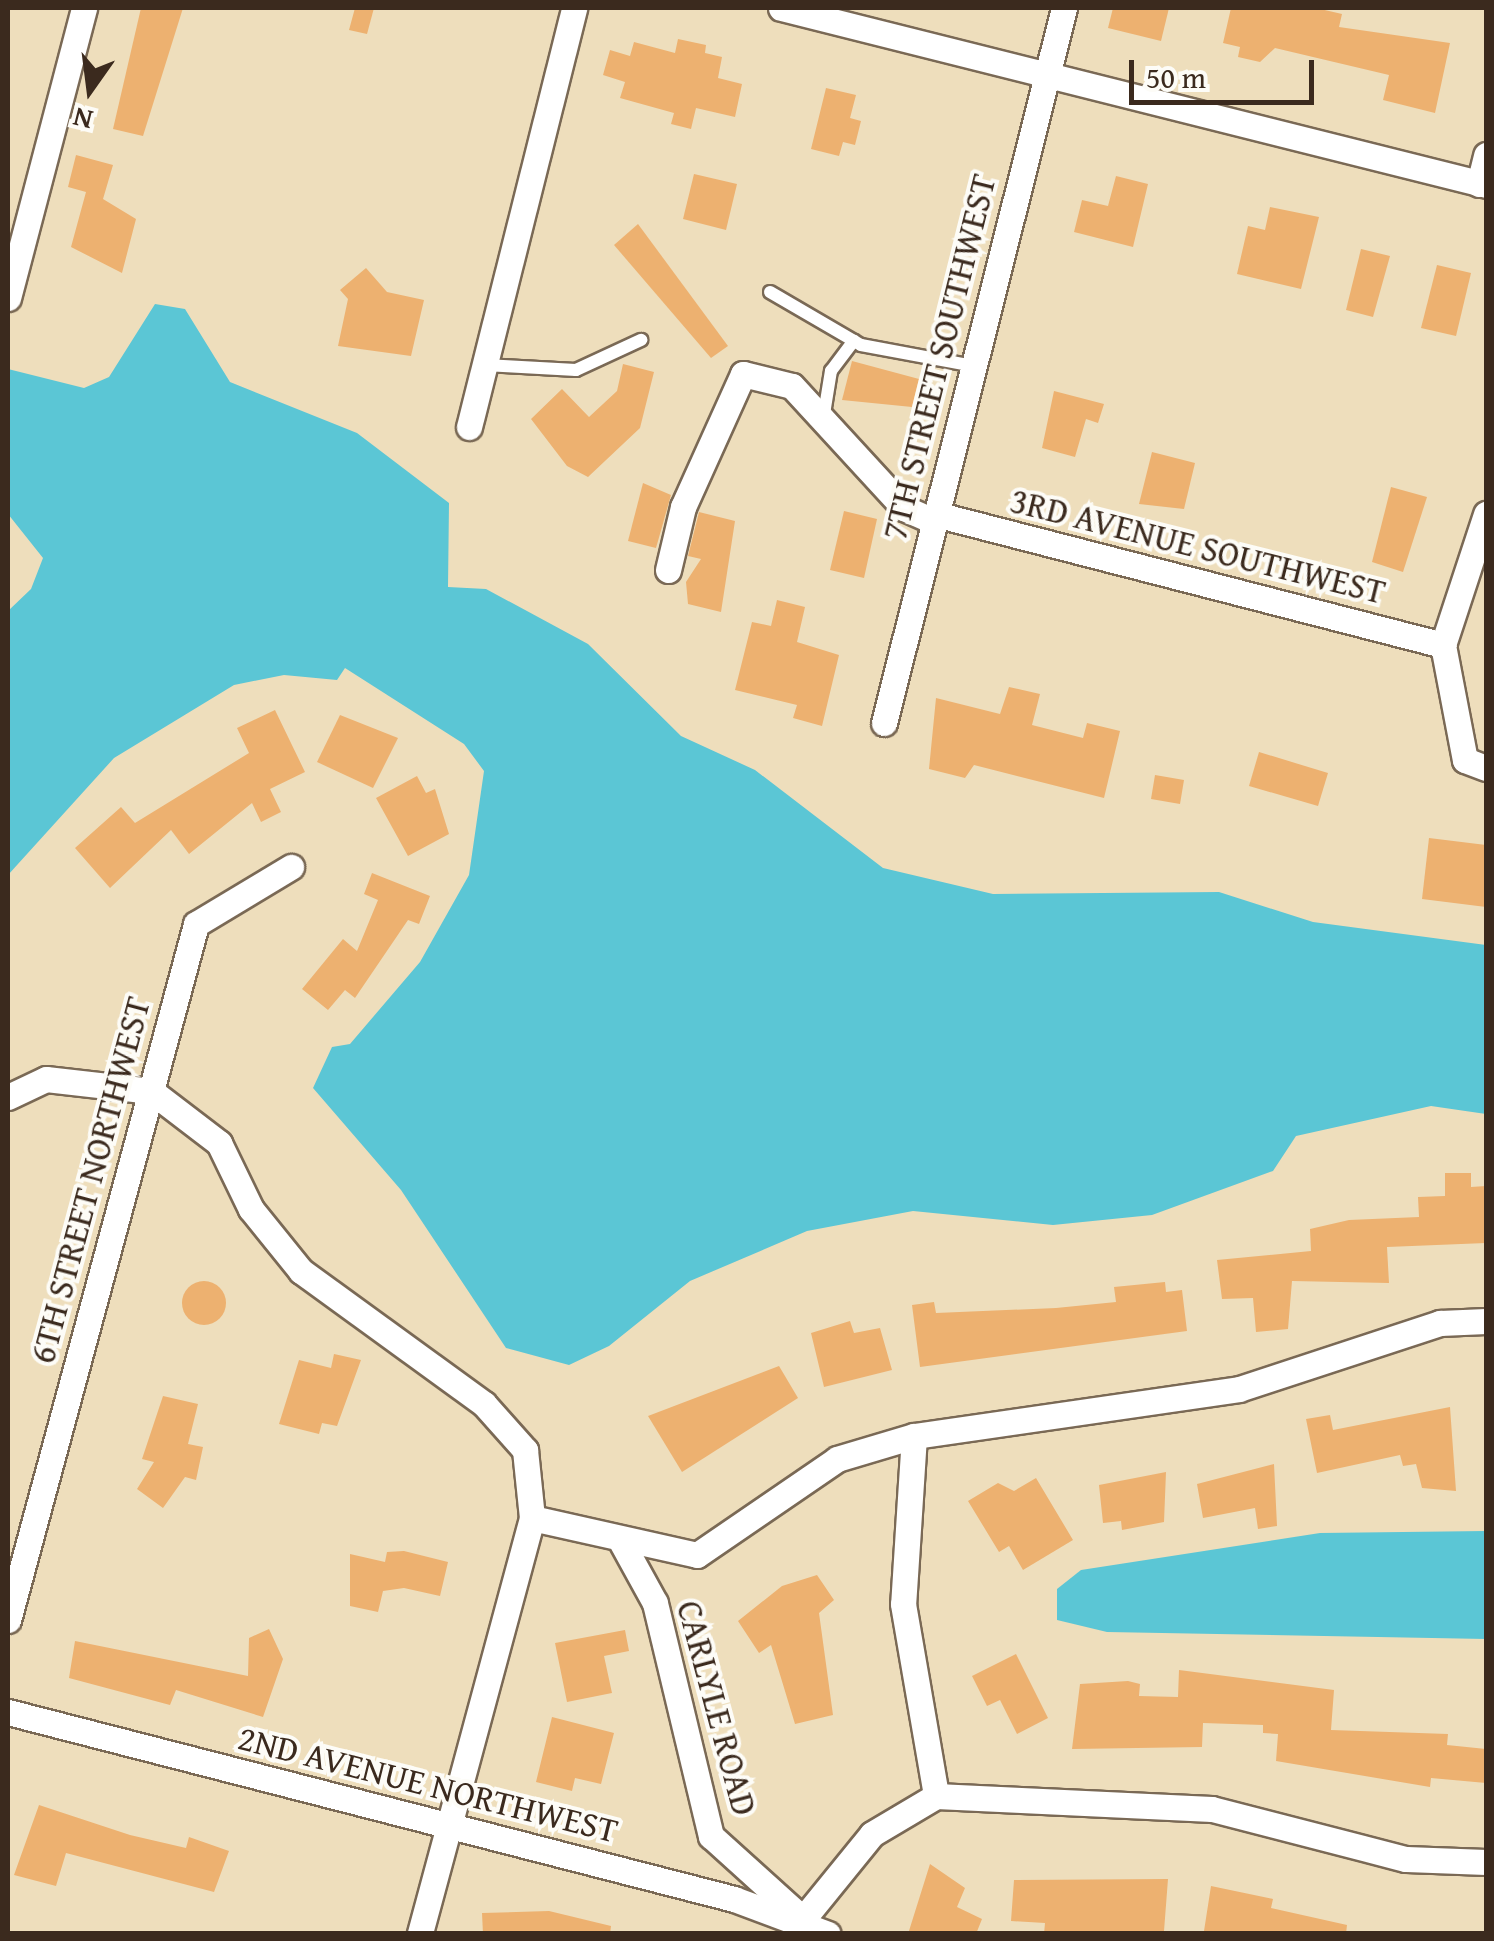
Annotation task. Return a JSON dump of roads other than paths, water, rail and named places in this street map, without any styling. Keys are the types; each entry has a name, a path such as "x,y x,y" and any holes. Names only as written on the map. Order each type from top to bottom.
{"street":[{"path":"8,298 84,8"},
{"path":"469,427 574,8"},
{"path":"782,8 1483,185 1486,155"},
{"name":"7TH STREET SOUTHWEST","path":"884,723 1064,8"},
{"name":"3RD AVENUE SOUTHWEST","path":"668,570 683,507 743,374 776,376 824,414 904,508 1443,645"},
{"path":"1476,764 1443,645 1486,514"},
{"name":"6TH STREET NORTHWEST","path":"8,1620 196,924 292,867"},
{"path":"8,1097 46,1079 151,1091 219,1143 251,1209 301,1271 484,1404 525,1450 532,1518 420,1934"},
{"path":"532,1518 622,1542 696,1555 837,1459 914,1436 1239,1389 1440,1323 1486,1321"},
{"path":"914,1436 904,1604 936,1796"},
{"name":"CARLYLE ROAD","path":"622,1542 655,1603 711,1836 803,1920"},
{"name":"2ND AVENUE NORTHWEST","path":"8,1712 448,1823 803,1920 828,1934"},
{"path":"803,1920 872,1834 936,1796 1212,1809 1406,1859 1486,1862"}],"lane":[{"path":"770,292 854,341 936,366 972,366"},
{"path":"484,365 576,370 642,340"},
{"path":"824,414 831,371 854,341"}],"water":[{"path":"155,304 185,309 230,382 357,433 449,503 448,587 486,589 588,644 681,736 755,770 883,868 993,894 1219,892 1313,922 1486,945 1486,1114 1431,1106 1296,1136 1273,1171 1152,1215 1053,1225 913,1211 807,1231 690,1281 609,1346 569,1365 506,1348 401,1190 313,1088 332,1047 350,1044 420,962 469,875 484,771 464,744 345,668 337,680 284,675 234,685 114,758 8,875 8,611 31,589 43,558 8,514 8,369 84,388 109,377"},
{"path":"1486,1531 1486,1639 1107,1632 1057,1620 1057,1589 1081,1570 1320,1533"}]}
